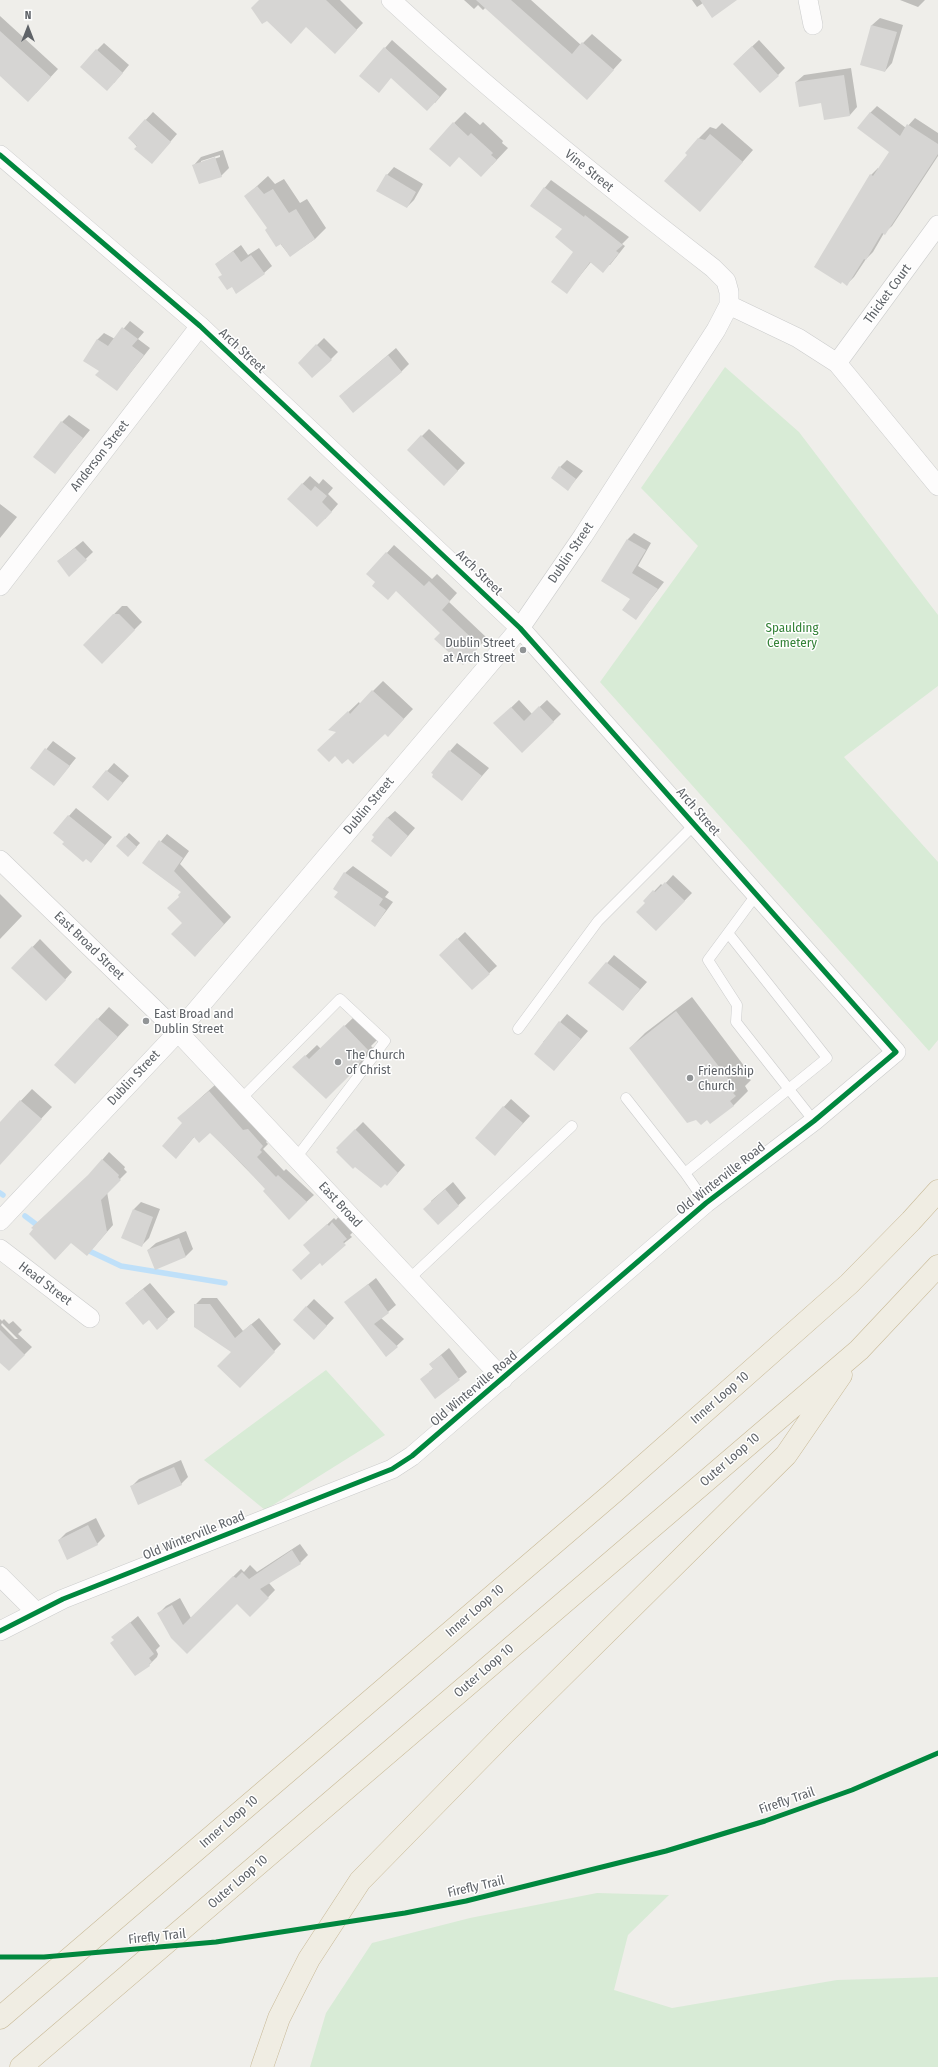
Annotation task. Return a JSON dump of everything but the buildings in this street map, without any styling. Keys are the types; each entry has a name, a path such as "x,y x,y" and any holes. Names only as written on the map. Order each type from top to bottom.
{"highway":[{"name":"Inner Loop 10","path":"8,2012 614,1492 831,1300 911,1221 938,1191"},
{"name":"Outer Loop 10","path":"21,2067 859,1350 938,1266"},
{"path":"262,2067 279,2018 309,1959 360,1881 505,1733 786,1455 859,1350"}],"street":[{"name":"Vine Street","path":"391,0 527,120 602,182 713,268 726,281 729,305"},
{"path":"808,0 813,25"},
{"name":"Arch Street","path":"0,155 200,326 520,628 896,1052"},
{"name":"Thicket Court","path":"837,363 938,224"},
{"name":"Dublin Street","path":"0,1221 178,1032 520,628 583,536 698,358 729,305"},
{"path":"729,305 798,338 837,363 938,486"},
{"name":"Anderson Street","path":"0,586 200,326"},
{"name":"East Broad Street","path":"0,860 178,1032"},
{"name":"East Broad","path":"178,1032 503,1379"},
{"name":"Old Winterville Road","path":"0,1631 71,1596 392,1469 412,1456 503,1379 706,1203 814,1121 896,1052"},
{"name":"Head Street","path":"0,1249 90,1318"},
{"path":"0,1576 36,1612"}],"lane":[{"path":"518,1029 598,921 694,825"},
{"path":"756,895 708,960 737,1005 736,1022 788,1091 814,1121"},
{"path":"685,1173 827,1058 728,933"},
{"path":"241,1099 340,999 384,1041 296,1158"},
{"path":"626,1098 685,1173 706,1203"},
{"path":"409,1279 572,1126"}],"green space":[{"name":"Spaulding Cemetery","path":"725,367 799,432 938,615 938,686 844,757 938,862 938,1040 929,1051 600,682 698,546 641,488"},
{"path":"326,1370 385,1435 265,1510 204,1460"},
{"path":"597,1893 669,1895 628,1935 614,1990 672,2008 837,1980 938,1977 938,2067 310,2067 326,2013 372,1943 470,1918"}],"waterway":[{"path":"25,1216 41,1228"},
{"path":"85,1249 121,1266 225,1283"}],"cycle path":[{"path":"0,155 200,326 520,628 896,1052 814,1121 706,1203 412,1456 392,1469 63,1599 0,1631"},
{"name":"Firefly Trail","path":"0,1957 44,1957 216,1942 405,1913 466,1901 666,1851 765,1821 852,1790 938,1753"}],"place":[{"name":"Dublin Street at Arch Street","path":"523,650"},
{"name":"East Broad and Dublin Street","path":"146,1021"},
{"name":"The Church of Christ","path":"338,1062"},
{"name":"Friendship Church","path":"690,1078"}]}
